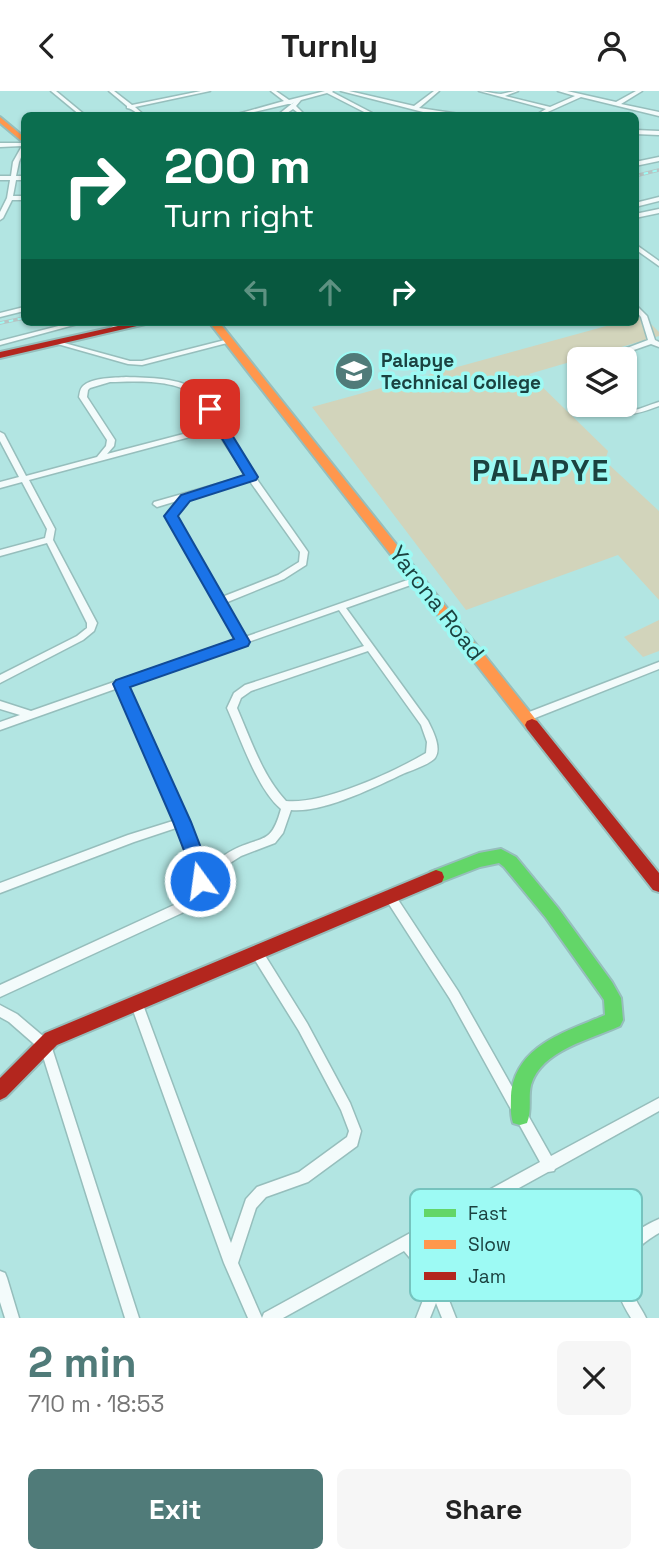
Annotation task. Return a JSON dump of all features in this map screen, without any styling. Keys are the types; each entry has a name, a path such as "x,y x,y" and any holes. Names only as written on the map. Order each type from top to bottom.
{"street":[{"path":"53,91 79,112"},
{"path":"111,91 137,112"},
{"path":"129,107 208,91"},
{"path":"273,91 300,112"},
{"path":"284,112 299,100 330,91 368,112"},
{"path":"344,91 428,112"},
{"path":"415,108 437,91"},
{"path":"481,91 551,110"},
{"path":"499,97 516,91"},
{"path":"560,91 659,114"},
{"path":"617,104 640,91"},
{"path":"546,112 580,96"},
{"path":"248,112 292,104"},
{"path":"0,120 21,141"},
{"path":"639,132 659,133"},
{"path":"0,145 21,144"},
{"path":"0,218 10,198 21,149"},
{"path":"639,164 659,158"},
{"path":"0,178 21,178"},
{"path":"10,198 21,198"},
{"path":"639,204 659,199"},
{"path":"639,215 659,211"},
{"path":"639,249 659,264"},
{"path":"0,315 21,310"},
{"path":"637,349 656,343 639,310"},
{"path":"41,347 64,326"},
{"path":"0,343 68,326"},
{"path":"104,333 119,326"},
{"path":"0,355 133,326"},
{"name":"Yarona Road","path":"217,326 659,885"},
{"path":"57,343 130,363 142,363 229,341"},
{"path":"100,458 110,446 111,440 83,397 83,389 92,384 133,381 177,383 204,400 218,427 304,552 303,562 281,577 220,601"},
{"path":"637,412 659,404"},
{"path":"0,485 218,427"},
{"path":"0,433 51,529 50,540 92,623 91,629 80,638 0,679"},
{"path":"243,642 171,516 157,504 186,498 252,477"},
{"path":"171,516 186,498"},
{"path":"0,553 50,540"},
{"path":"0,726 419,579"},
{"path":"341,607 370,647 425,723 432,743 431,755 418,763 323,801 299,808 287,806 279,801 262,771 232,708 234,701 248,688 370,647"},
{"path":"527,717 659,665"},
{"path":"0,992 178,909 193,894 200,881 202,874 182,822 121,684"},
{"path":"0,705 31,715"},
{"path":"200,881 226,860 269,842 280,833 287,806"},
{"path":"0,888 182,822"},
{"path":"0,1091 51,1039 388,895 479,860 501,856 510,862 552,913 612,998 614,1020 594,1032 550,1047 533,1060 523,1080 520,1116"},
{"path":"388,895 454,995 549,1166"},
{"path":"231,1263 251,1204 262,1192 303,1177 352,1141 355,1131 346,1107 303,1027 257,953"},
{"path":"136,1002 231,1263 255,1318"},
{"path":"0,1011 13,1017 46,1046 132,1318"},
{"path":"506,1189 659,1104"},
{"path":"642,1235 659,1226"},
{"path":"269,1318 410,1240"},
{"path":"405,1243 410,1248"},
{"path":"0,1278 12,1318"},
{"path":"423,1318 430,1301"},
{"path":"441,1301 449,1318"},
{"path":"627,1301 639,1318"}],"green space":[{"path":"643,316 659,332 659,336 621,347 567,347 567,363 529,374 567,411 567,417 573,417 608,451 605,461 659,511 659,600 618,555 466,610 312,407 606,326 639,326 639,317"},
{"path":"659,620 659,651 643,657 624,637"}],"railway":[{"path":"639,175 659,170"},
{"path":"0,323 21,319"}],"traffic: fast":[{"path":"436,877 479,860 501,856 510,862 552,913 612,998 614,1020 550,1048 531,1066 521,1087 520,1116"}],"traffic: slow":[{"path":"0,119 21,138"},
{"path":"217,326 532,725"}],"traffic: jam":[{"path":"0,355 131,326"},
{"path":"532,725 659,885"},
{"path":"0,1091 51,1039 436,877"}],"place":[{"name":"Palapye Technical College","path":"354,371"}],"district":[{"name":"PALAPYE","path":"541,470"}],"route":[{"path":"200,881 202,874 182,822 121,684 243,642 171,516 179,503 186,498 252,477 218,427 210,409"}]}
